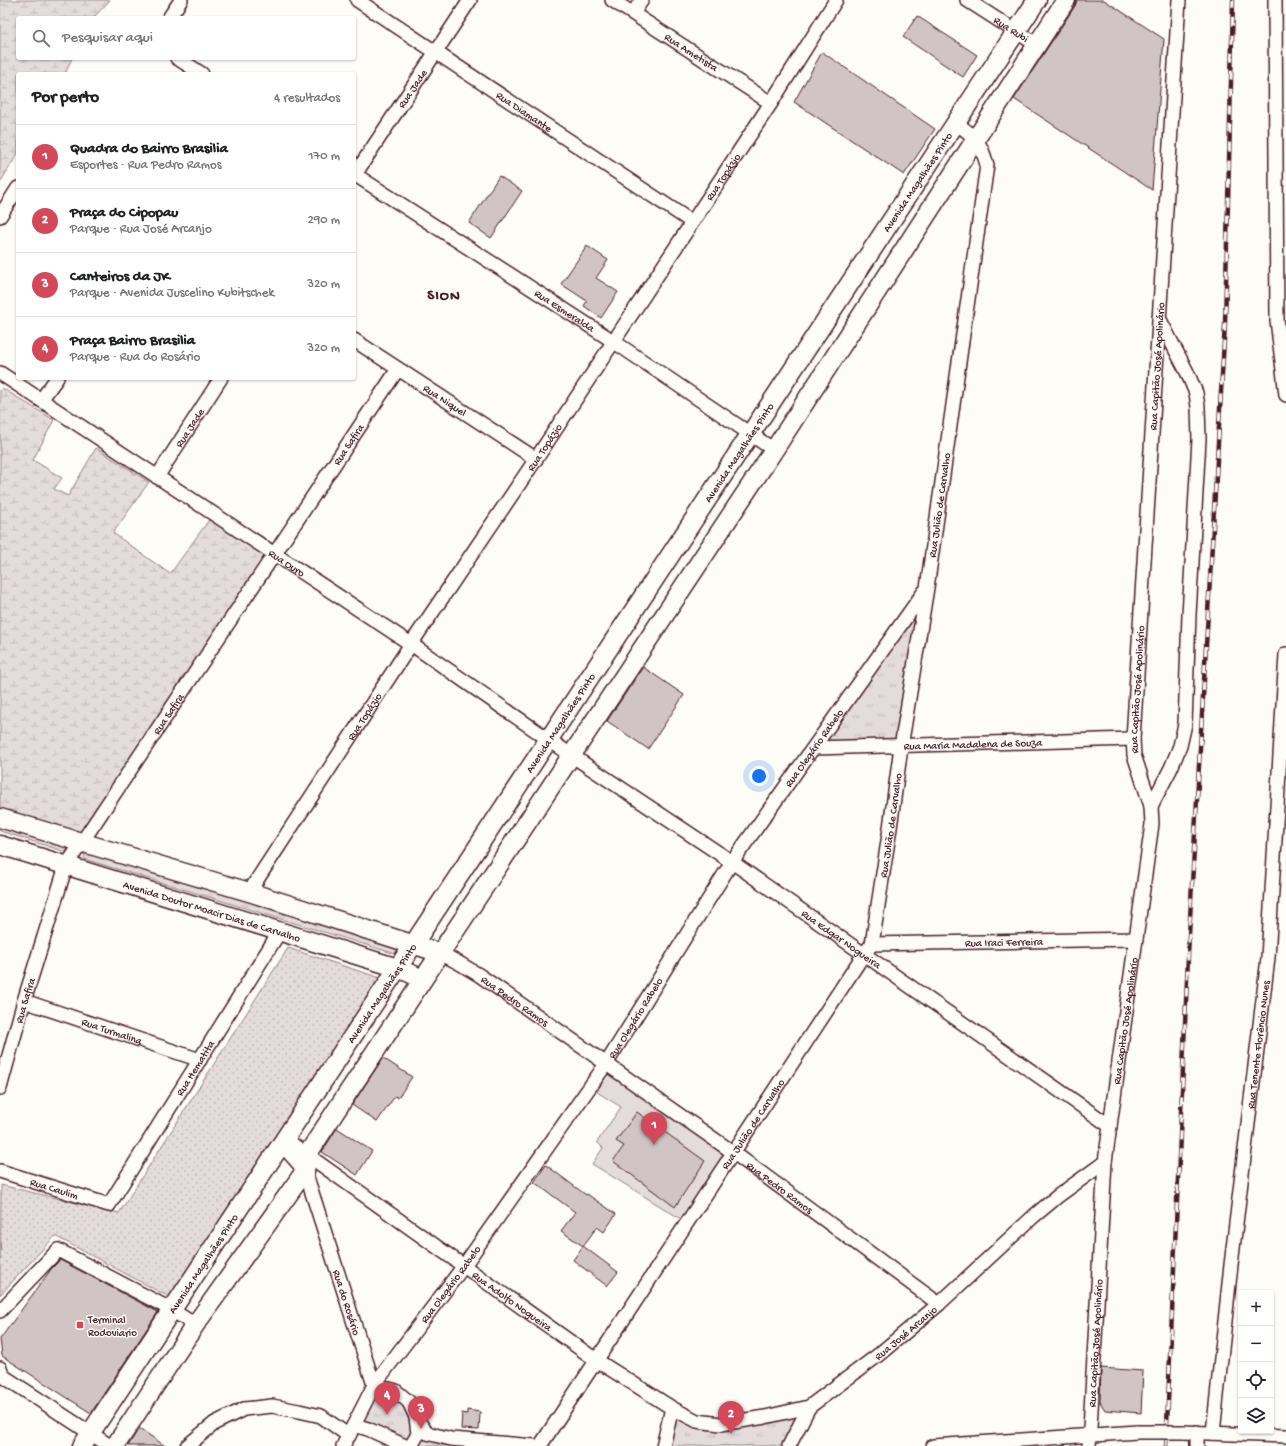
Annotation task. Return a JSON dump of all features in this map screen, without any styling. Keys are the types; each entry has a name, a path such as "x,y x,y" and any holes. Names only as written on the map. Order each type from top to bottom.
{"main road":[{"name":"Avenida Magalhães Pinto","path":"86,1440 1037,0"},
{"path":"115,1446 306,1163 423,979 774,450 1066,0"},
{"path":"0,818 249,892 440,953"},
{"path":"496,819 519,835"},
{"name":"Avenida Doutor Moacir Dias de Carvalho","path":"0,844 66,866 398,968 423,979"}],"street":[{"path":"170,16 181,0"},
{"name":"Rua Diamante","path":"357,0 692,222"},
{"name":"Rua Jade","path":"356,172 470,0"},
{"name":"Rua Ametista","path":"612,0 771,103"},
{"path":"633,13 642,0"},
{"name":"Rua Topázio","path":"249,892 411,644 771,103 836,0"},
{"name":"Rua Rubi","path":"967,0 1036,45"},
{"name":"Rua Capitão José Apolinário","path":"1090,1440 1105,1162 1152,824 1152,806 1134,755 1133,739 1178,0"},
{"path":"1275,0 1281,320 1286,395"},
{"path":"180,60 199,72"},
{"name":"Rua Julião de Carvalho","path":"540,1446 872,944 901,747 927,588 987,165 981,147 976,138 956,123"},
{"name":"Rua Esmeralda","path":"356,176 613,341 774,450"},
{"path":"0,216 16,191"},
{"path":"1152,806 1180,746 1185,724 1189,616 1199,439 1196,393 1159,317"},
{"name":"Rua Niquel","path":"356,341 536,458"},
{"name":"Rua Safira","path":"0,1088 24,1001 66,866 398,369"},
{"name":"Rua Ouro","path":"0,373 411,644 572,755"},
{"path":"41,400 56,380"},
{"name":"Rua Jade","path":"156,477 220,380"},
{"name":"Rua Olegário Rabelo","path":"346,1441 374,1385 463,1267 606,1064 732,862 927,588"},
{"name":"Rua Tenente Florêncio Nunes","path":"1214,1433 1232,1257 1268,958 1286,654"},
{"name":"Rua Maria Madalena de Souza","path":"814,748 901,747 1133,739"},
{"name":"Rua Edgar Nogueira","path":"572,755 732,862 1110,1126"},
{"name":"Rua Hematita","path":"109,1204 280,931"},
{"name":"Rua Iraci Ferreira","path":"872,944 1136,940"},
{"name":"Rua Pedro Ramos","path":"440,953 479,975 734,1153 939,1304"},
{"name":"Rua Turmalina","path":"24,1001 200,1060"},
{"name":"Rua do Rosário","path":"283,1142 306,1163 374,1385"},
{"name":"Rua José Arcanjo","path":"672,1408 697,1421 721,1424 766,1417 809,1407 877,1356 939,1304 1034,1216 1058,1196 1105,1162"},
{"name":"Rua Adolfo Nogueira","path":"306,1163 463,1267 596,1360 672,1408"},
{"name":"Rua Caulim","path":"0,1171 109,1204"},
{"path":"0,1311 58,1250 172,1310 195,1326"},
{"path":"0,1368 3,1376 86,1440 110,1446"},
{"path":"374,1385 396,1391 409,1402 416,1417 427,1433 451,1438 534,1446"},
{"path":"187,1446 215,1423 244,1410 272,1406 321,1416 346,1441 354,1425 368,1429 405,1446"},
{"path":"789,1446 809,1407"},
{"path":"664,1446 672,1408"},
{"path":"411,1446 418,1434 416,1417"},
{"path":"933,1446 1090,1440 1136,1432 1197,1432 1286,1436"},
{"path":"1197,1432 1197,1446"}],"green space":[{"path":"0,0 110,0 95,16 16,16 16,60 71,60 66,72 16,72 16,156 0,183"},
{"path":"2,388 54,420 33,460 62,478 54,489 68,496 96,448 149,482 113,533 170,574 211,517 266,555 83,833 0,810 0,390"},
{"path":"927,588 901,747 814,748"},
{"path":"0,823 69,844 66,852 0,831"},
{"path":"86,848 401,945 396,954 84,859"},
{"path":"288,948 390,981 171,1298 55,1236 0,1295 1,1185 119,1213"},
{"path":"608,1072 724,1155 681,1219 592,1164 603,1148 597,1142 621,1107 597,1092"},
{"path":"374,1385 396,1391 416,1417 411,1446 354,1425"},
{"path":"809,1407 789,1446 663,1446 672,1408 701,1422"},
{"path":"421,1435 508,1446 414,1445"}],"building":[{"path":"1077,0 1104,0 1164,39 1152,190 1014,99 1075,6"},
{"path":"917,16 977,55 963,77 903,37"},
{"path":"822,52 935,129 904,175 794,102"},
{"path":"499,176 522,191 491,238 469,223"},
{"path":"587,246 608,260 596,278 618,292 601,318 584,306 587,301 561,284"},
{"path":"643,667 684,695 648,749 607,721"},
{"path":"383,1058 412,1077 398,1098 395,1096 377,1122 352,1105"},
{"path":"637,1112 705,1161 675,1207 613,1161 624,1146 616,1141"},
{"path":"337,1128 372,1151 357,1175 322,1152"},
{"path":"546,1165 586,1195 587,1194 616,1214 604,1232 597,1227 583,1246 561,1231 575,1212 534,1182"},
{"path":"583,1246 618,1272 607,1286 573,1260"},
{"name":"Terminal Rodoviario","path":"60,1260 158,1312 91,1413 2,1356 0,1339 52,1268"},
{"path":"1101,1368 1143,1371 1141,1413 1105,1410 1100,1402"},
{"path":"467,1410 480,1412 479,1430 461,1429 462,1413 467,1414"},
{"path":"139,1428 165,1446 128,1446"}],"railway":[{"path":"1166,1446 1189,935 1225,324 1233,0"}],"place":[{"name":"Quadra do Bairro Brasilia","path":"654,1145"},
{"name":"Terminal Rodoviario","path":"80,1325"},
{"name":"Praça Bairro Brasilia","path":"387,1415"},
{"name":"Canteiros da JK","path":"421,1429"},
{"name":"Praça do Cipopau","path":"731,1434"}],"district":[{"name":"SION","path":"444,294"}]}
